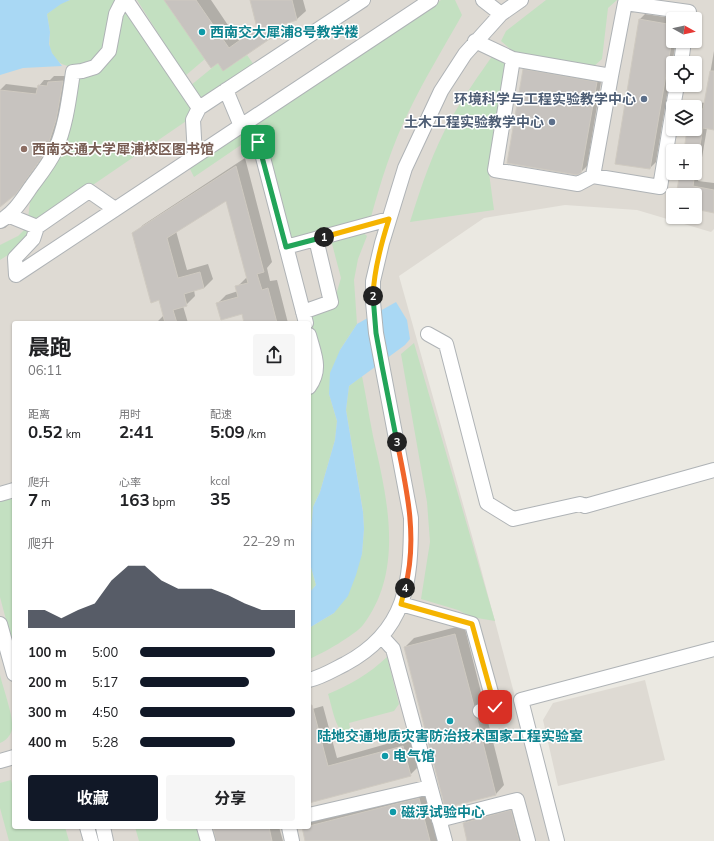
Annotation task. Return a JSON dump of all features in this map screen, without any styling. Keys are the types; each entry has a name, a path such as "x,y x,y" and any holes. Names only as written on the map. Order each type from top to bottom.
{"street":[{"path":"37,227 5,218 34,183 54,151 68,110 73,72 95,67 109,51 116,14 125,0 199,108"},
{"path":"196,156 193,120 199,108 364,0"},
{"path":"115,209 89,191 37,227 33,239 15,258 16,275 431,0"},
{"path":"483,0 501,14"},
{"path":"311,680 317,678 352,660 382,637 394,621 401,604 406,584 411,547 411,518 382,366 373,302 373,281 389,219 405,168 441,91 475,41 501,14 521,0"},
{"path":"593,176 625,3 689,10"},
{"path":"475,41 513,59 611,76"},
{"path":"513,59 495,170 578,184 593,176 660,187 668,136"},
{"path":"226,90 241,126"},
{"path":"258,142 304,317 332,302 316,239"},
{"path":"286,247 389,219"},
{"path":"428,334 446,344 487,503 513,519 580,504 585,506 714,470"},
{"path":"311,344 316,367 315,378 311,384"},
{"path":"0,494 12,491"},
{"path":"401,604 472,624 495,707 480,711"},
{"path":"0,624 12,667"},
{"path":"382,637 393,649 445,841"},
{"path":"557,841 521,700 714,649"},
{"path":"0,761 12,758"},
{"path":"311,815 430,787"},
{"path":"439,820 517,800 528,841"},
{"path":"88,829 91,841"},
{"path":"103,829 106,841"},
{"path":"205,829 208,841"},
{"path":"289,829 292,841"}],"shaded area":[{"path":"0,0 714,0 714,229 711,232 684,224 702,224 702,188 666,188 666,219 637,210 565,205 484,218 399,276 477,554 552,841 0,841"},
{"path":"645,680 665,760 558,786 543,720 553,703"}],"green space":[{"path":"70,0 116,0 112,22 106,42 101,51 86,63 74,66 64,65 59,62 51,51 47,14 61,3"},
{"path":"137,0 164,0 205,59 185,76"},
{"path":"441,0 455,0 462,15 422,87 397,137 387,163 371,217 290,240 263,138 257,134 194,177 188,165"},
{"path":"546,0 617,0 608,8 602,59 593,67 515,53 501,41 506,31"},
{"path":"125,10 195,115 33,226 22,246 0,260 0,245 18,236 27,227 31,194 78,79 92,73"},
{"path":"247,55 254,65 205,100 199,97 190,86 218,63 223,71"},
{"path":"493,55 506,65 489,173 494,210 410,222 439,142 452,117"},
{"path":"360,230 367,236 358,259 354,280 357,324 340,350 329,394 337,421 335,440 320,492 313,507 311,529 311,389 322,370 310,316 336,295 341,278 331,240"},
{"path":"414,343 495,621 471,617 458,610 421,599 430,542 427,502 401,354"},
{"path":"362,376 387,508 389,533 388,557 384,581 376,604 363,625 338,644 311,658 311,627 334,613 362,554 364,529 363,511 346,410 349,386"},
{"path":"12,498 12,642 0,597 0,501"},
{"path":"311,567 316,585 311,591"},
{"path":"387,657 399,704 394,711 349,723 351,732 341,730 335,719 328,694 359,678"},
{"path":"0,675 10,710 12,729 9,736 0,743"},
{"path":"11,780 12,829 66,829 69,841 9,841 0,808 0,783"},
{"path":"136,829 197,829 200,841 139,841"}],"water":[{"path":"0,0 70,0 61,4 47,14 50,32 49,44 52,53 62,66 23,68 0,75"},
{"path":"396,302 407,320 410,339 405,345 349,386 346,410 363,512 364,529 362,554 348,596 334,613 311,627 311,591 316,585 311,567 313,507 320,492 335,440 337,421 329,394 330,373 340,350 357,324"}],"building":[{"name":"西南交大犀浦8号教学楼","path":"164,0 196,0 229,48 257,28 250,0 292,0 297,20 272,28 274,36 223,71 218,63 211,68"},
{"name":"环境科学与工程实验教学中心","path":"639,19 666,24 666,48 671,48 669,56 666,56 666,75 650,169 615,164"},
{"name":"土木工程实验教学中心","path":"523,69 597,82 581,173 577,175 507,163"},
{"path":"710,71 714,71 714,130 703,128 702,134 703,109"},
{"name":"西南交通大学犀浦校区图书馆","path":"63,81 56,120 47,148 16,194 0,207 0,90 36,94 38,85 47,86 48,82"},
{"path":"686,136 702,136 700,144 685,144"},
{"path":"236,166 264,272 257,274 262,290 268,288 276,321 244,321 242,314 221,320 216,303 238,297 235,286 248,283 226,201 167,238 178,278 200,272 204,288 184,294 187,306 173,310 176,321 164,321 159,300 151,303 132,233"},
{"path":"679,180 694,180 693,186 714,190 714,213 702,210 702,188 677,188"},
{"name":"陆地交通地质灾害防治技术国家工程实验室","path":"455,634 474,706 472,713 477,719 496,795 445,808 404,647"},
{"name":"电气馆","path":"311,705 328,766 403,746 411,776 311,802"},
{"name":"磁浮试验中心","path":"419,798 430,841 305,841 302,829 311,829 311,825"},
{"path":"511,810 519,841 467,841 463,823"},
{"path":"213,829 269,829 272,841 216,841"}],"place":[{"name":"西南交大犀浦8号教学楼","path":"202,32"},
{"name":"环境科学与工程实验教学中心","path":"644,99"},
{"name":"土木工程实验教学中心","path":"552,122"},
{"name":"西南交通大学犀浦校区图书馆","path":"24,149"},
{"name":"陆地交通地质灾害防治技术国家工程实验室","path":"450,721"},
{"name":"电气馆","path":"385,756"},
{"name":"磁浮试验中心","path":"393,812"}],"route":[{"path":"258,142 286,247 389,219 377,260 373,281 373,302 376,333 411,518 411,547 406,584 401,604 472,624 495,707"}]}
